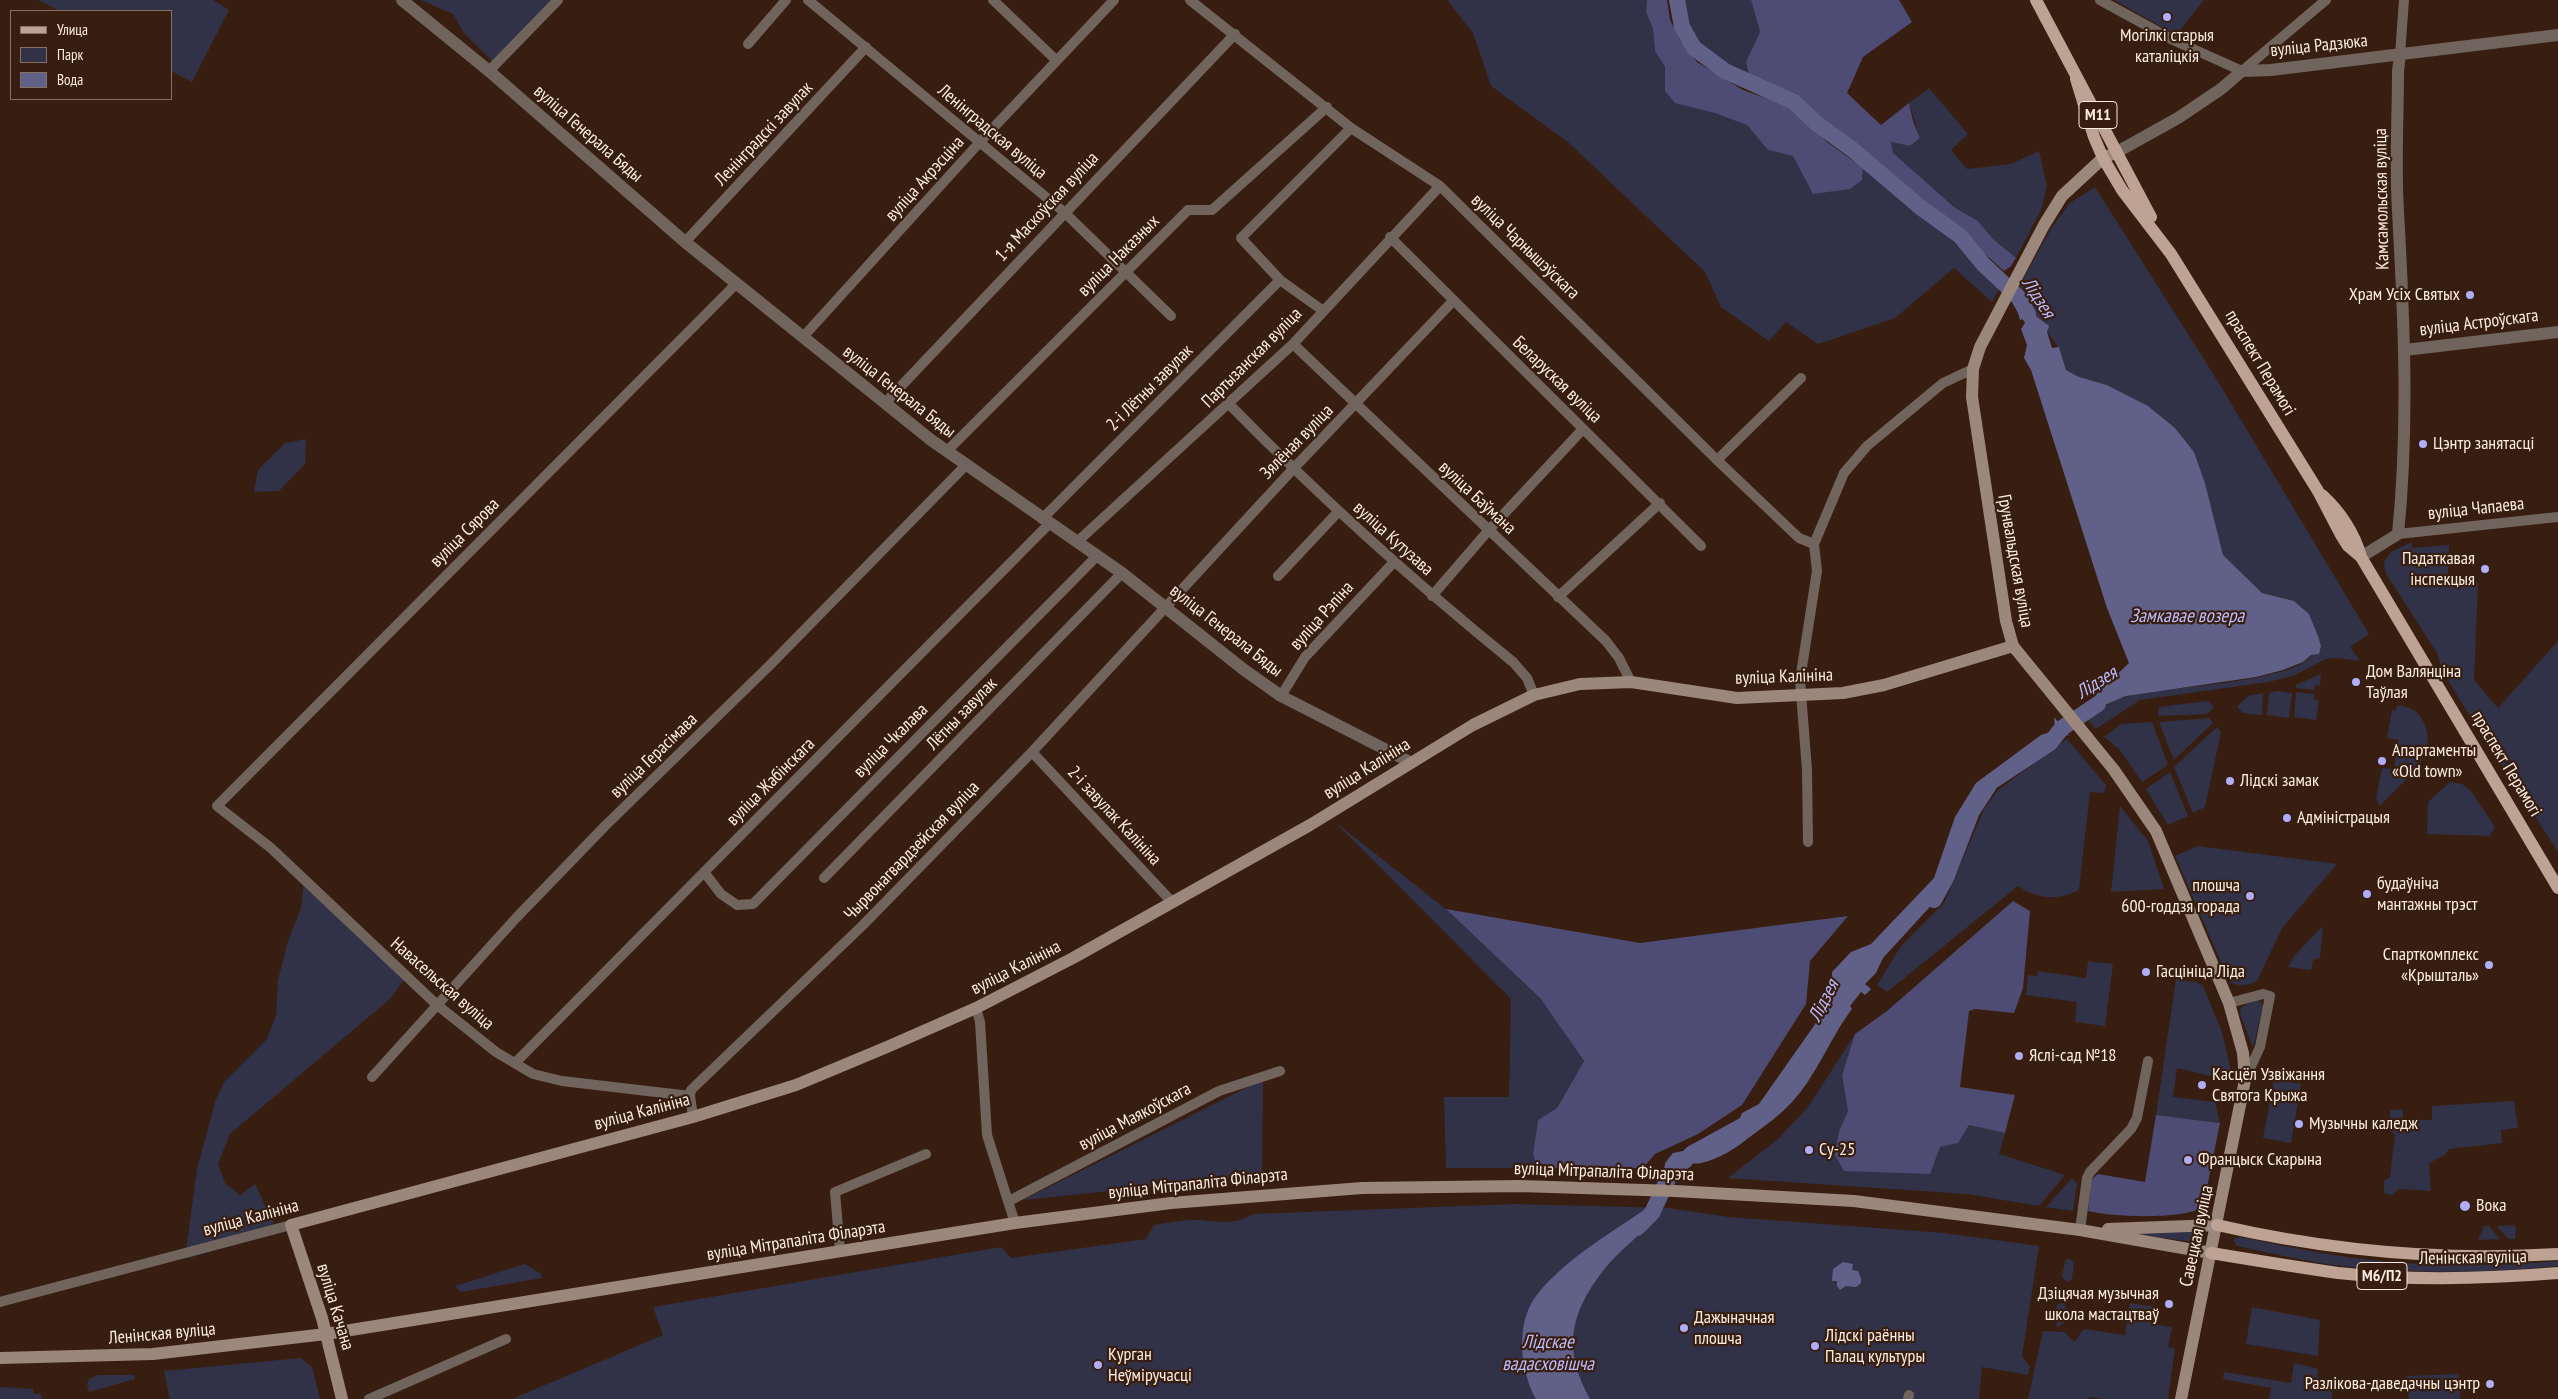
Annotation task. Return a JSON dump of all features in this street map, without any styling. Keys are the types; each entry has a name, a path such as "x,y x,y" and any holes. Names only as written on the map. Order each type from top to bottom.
{"main road":[{"name":"праспект Перамогі","path":"2037,0 2076,79 2171,254 2318,491 2341,535 2348,546 2361,557 2558,888"},
{"name":"праспект Перамогі","path":"2076,79 2094,137 2103,158 2122,190 2171,254"},
{"name":"Грунвальдская вуліца","path":"2117,152 2103,158 2062,196 2003,300 1980,347 1972,369 1974,420 2006,621 2012,646 2070,714 2114,770 2156,831 2229,1003 2243,1053 2245,1080"},
{"name":"вуліца Калініна","path":"291,1225 693,1117 796,1084 976,1008 1073,958 1310,825 1410,762 1473,726 1534,695 1580,684 1631,682 1737,698 1843,693 1884,685 2012,646"},
{"name":"Савецкая вуліца","path":"2181,1399 2245,1080"},
{"name":"вуліца Мітрапаліта Філарэта","path":"326,1334 1015,1223 1171,1202 1362,1188 1520,1186 1675,1191 1854,1201 2080,1230 2211,1253"},
{"name":"вуліца Качана","path":"291,1225 326,1334 342,1399"},
{"name":"вуліца Мітрапаліта Філарэта","path":"2080,1230 2217,1225"},
{"name":"Ленінская вуліца","path":"2217,1225 2339,1248 2389,1254 2471,1257 2558,1254"},
{"name":"Ленінская вуліца","path":"2211,1253 2339,1273 2402,1277 2471,1278 2558,1273"},
{"name":"Ленінская вуліца","path":"0,1358 153,1354 326,1334"}],"street":[{"name":"вуліца Генерала Бяды","path":"402,0 489,71 685,242 966,466 1122,573 1281,696 1410,762"},
{"path":"489,71 558,0"},
{"path":"748,44 786,0"},
{"name":"Ленінградская вуліца","path":"808,0 1064,212 1171,316"},
{"path":"993,0 1056,60"},
{"name":"вуліца Акрэсціна","path":"802,337 979,143 1114,0"},
{"name":"вуліца Чарнышэўскага","path":"1190,0 1327,106 1351,128 1440,186 1621,363 1716,460 1799,538 1814,544"},
{"name":"вуліца Радзюка","path":"2100,0 2173,40 2242,71 2271,70 2558,35"},
{"path":"2117,152 2178,118 2221,89 2326,0"},
{"name":"Камсамольская вуліца","path":"2398,534 2405,463 2405,350 2398,210 2398,71 2404,0"},
{"name":"1-я Маскоўская вуліца","path":"885,403 1064,212 1235,34"},
{"name":"Ленінградскі завулак","path":"685,242 866,47"},
{"name":"вуліца Наказных","path":"947,451 1188,210 1212,210 1327,106"},
{"path":"1322,310 1280,280 1241,238 1351,128"},
{"name":"Партызанская вуліца","path":"1077,542 1293,344 1322,310 1440,186"},
{"name":"Беларуская вуліца","path":"1390,237 1660,503 1701,546"},
{"name":"2-і Лётны завулак","path":"1046,521 1280,280"},
{"name":"вуліца Сярова","path":"217,806 736,284"},
{"name":"Зялёная вуліца","path":"1165,606 1453,301"},
{"name":"вуліца Астроўскага","path":"2405,350 2558,332"},
{"name":"вуліца Баўмана","path":"1293,344 1355,405 1606,641 1619,658 1631,682"},
{"path":"1808,842 1807,770 1800,680 1817,572 1814,544 1824,516 1844,473 1867,446 1943,383 1972,369"},
{"path":"1716,460 1801,378"},
{"name":"вуліца Кутузава","path":"1229,404 1293,470 1338,512 1432,596 1513,662 1527,678 1534,695"},
{"path":"1432,596 1488,531 1583,428"},
{"name":"вуліца Герасімава","path":"372,1077 436,1004 605,826 769,666 966,466"},
{"path":"1558,597 1660,503"},
{"path":"1278,576 1338,512"},
{"name":"вуліца Чапаева","path":"2398,534 2558,517"},
{"name":"вуліца Жабінскага","path":"515,1063 1046,521"},
{"path":"2361,557 2398,534"},
{"name":"вуліца Чкалава","path":"704,872 721,894 737,905 753,904 1097,556"},
{"name":"вуліца Рэпіна","path":"1281,696 1304,657 1394,562"},
{"name":"Лётны завулак","path":"824,878 1122,573"},
{"name":"Чырвонагвардзейская вуліца","path":"690,1096 691,1090 863,925 1032,752 1165,606"},
{"name":"2-і завулак Калініна","path":"1032,752 1172,902"},
{"name":"Навасельская вуліца","path":"217,806 271,848 436,1004 496,1052 533,1074 562,1081 690,1096"},
{"path":"2229,1003 2263,994 2270,996 2260,1047 2245,1080"},
{"path":"976,1008 980,1030 987,1135 1015,1223"},
{"path":"2080,1230 2087,1178 2090,1172 2131,1129 2137,1118 2148,1061"},
{"name":"вуліца Маякоўскага","path":"1009,1201 1219,1091 1280,1071"},
{"path":"690,1096 693,1117"},
{"path":"840,1251 836,1192 926,1154"},
{"name":"вуліца Калініна","path":"0,1302 291,1225"},
{"path":"370,1399 506,1339"}],"green space":[{"path":"38,0 213,0 229,10 192,82 172,72 172,10 58,10"},
{"path":"420,0 557,0 496,65 464,33 453,14"},
{"path":"1447,0 1647,0 1646,12 1653,29 1655,51 1665,67 1665,90 1747,125 1768,150 1793,156 1813,194 1862,180 1863,168 1903,203 1951,239 2000,287 1992,302 1954,268 1895,318 1818,344 1786,322 1769,341 1721,307 1705,272 1569,143 1491,86 1473,33"},
{"path":"1681,0 1751,0 1760,32 1746,62 1750,78 1705,52 1690,36"},
{"name":"Могілкі старыя каталіцкія","path":"2114,0 2204,0 2176,35"},
{"path":"1929,88 1968,134 1951,150 1967,169 2011,164 2039,151 2047,186 2041,210 2016,258 1993,239 1978,221 1954,207 1892,153 1891,142 1910,146 1920,138 1909,103"},
{"path":"2095,187 2217,380 2369,634 2350,647 2360,661 2336,658 2326,659 2293,676 2268,682 2140,700 2096,729 2087,719 2116,700 2127,696 2251,679 2296,666 2310,657 2318,636 2309,614 2294,601 2262,593 2223,555 2205,483 2194,452 2175,428 2148,406 2107,385 2079,377 2066,370 2062,356 2053,339 2028,311 2024,303 2020,285 2052,227 2070,203"},
{"path":"306,439 305,464 279,491 254,492 258,470 285,443"},
{"path":"2412,542 2412,548 2449,545 2448,579 2478,582 2474,680 2498,708 2558,641 2558,852 2458,697 2442,670 2437,653 2385,572 2384,562 2391,552"},
{"path":"2321,674 2320,686 2315,685 2314,690 2296,688 2296,685"},
{"path":"2277,691 2292,693 2289,718 2267,715 2269,693"},
{"path":"2296,692 2314,694 2314,700 2319,700 2316,720 2294,717"},
{"path":"2263,693 2262,715 2243,713 2237,707 2248,696"},
{"path":"2208,701 2214,707 2207,714 2158,716 2159,707"},
{"path":"2397,705 2417,712 2424,723 2428,735 2427,747 2416,769 2380,806 2376,798 2382,768 2394,769 2398,740 2387,738 2392,710 2396,710"},
{"path":"2209,718 2213,723 2174,760 2159,722"},
{"path":"2152,722 2168,765 2142,782 2119,749 2104,737 2121,724"},
{"path":"2217,727 2221,732 2205,807 2193,813 2174,767"},
{"path":"2067,739 2106,785 2104,793 2090,792 2079,890 2064,896 2048,897 2032,894 2018,886 1887,992 1877,985 1901,946 1944,903 1984,809 1998,790"},
{"path":"2170,772 2188,816 2168,825 2146,789"},
{"path":"2450,782 2462,784 2471,791 2495,827 2490,836 2427,834 2428,802"},
{"path":"2120,806 2148,841 2164,889 2111,892"},
{"path":"1335,822 1446,909 1540,998 1584,1061 1557,1108 1538,1120 1533,1154 1537,1168 1446,1168 1444,1097 1509,1097 1511,999"},
{"name":"плошча 600-годдзя горада","path":"2198,846 2337,864 2282,928 2257,981 2253,983 2237,985 2230,983 2175,856"},
{"path":"304,880 381,945 407,975 391,998 230,1134 218,1164 225,1183 240,1195 255,1184 278,1233 185,1259 197,1169 216,1099 225,1081 267,1039 276,1015 278,980 288,941 301,908"},
{"path":"2323,926 2320,958 2313,960 2311,970 2288,967 2294,956"},
{"path":"2088,961 2113,964 2105,1026 2075,1022 2077,1002 2026,995 2028,975 2037,976 2038,971 2086,978"},
{"path":"2176,979 2196,982 2203,986 2222,1032 2231,1070 2219,1078 2177,1068 2173,1097 2215,1102 2220,1123 2156,1115"},
{"path":"2252,1000 2259,1000 2263,1006 2253,1048 2240,1014 2241,1008"},
{"path":"1855,1034 1842,1075 1848,1111 1839,1131 1940,1147 1957,1143 1969,1125 2005,1133 1999,1154 2065,1175 2039,1206 1967,1194 1728,1178 1778,1139 1808,1107"},
{"path":"2274,1079 2301,1084 2291,1143 2263,1138"},
{"path":"1263,1080 1262,1175 1023,1200 1246,1088"},
{"path":"2514,1101 2518,1128 2501,1130 2502,1143 2449,1149 2445,1155 2429,1163 2431,1191 2399,1189 2392,1195 2384,1193 2384,1181 2390,1177 2395,1134 2389,1131 2390,1110 2403,1110 2403,1119 2432,1120 2432,1106"},
{"path":"2072,1178 2077,1183 2073,1211 2046,1207"},
{"path":"1515,1204 1668,1208 1729,1217 1944,1233 2039,1246 2022,1356 2030,1367 2028,1375 1982,1367 1979,1399 512,1399 663,1335 653,1307 1001,1247 1011,1258 1146,1239 1154,1225 1183,1221 1228,1222 1240,1220 1253,1214"},
{"path":"2514,1225 2516,1228 2515,1239 2509,1239 2498,1228 2498,1226"},
{"path":"2484,1226 2489,1226 2500,1239 2478,1240"},
{"path":"2199,1231 2202,1238 2197,1242 2119,1233"},
{"path":"2239,1237 2367,1260 2449,1265 2558,1261 2558,1266 2450,1272 2369,1269 2316,1262 2237,1246 2233,1240"},
{"path":"2068,1258 2074,1262 2072,1279 2067,1282 2062,1277 2065,1261"},
{"path":"525,1264 541,1274 542,1278 461,1292 455,1286"},
{"path":"2064,1303 2066,1307 2064,1323 2058,1327 2054,1321 2057,1305"},
{"path":"2130,1303 2155,1307 2153,1324 2172,1327 2168,1347 2175,1349 2168,1399 2103,1399 2091,1397 2087,1399 2028,1399 2043,1331 2065,1332 2074,1342 2084,1329 2125,1335"},
{"path":"2252,1307 2320,1320 2318,1356 2246,1344"},
{"path":"301,1358 312,1367 320,1399 170,1399 164,1371"},
{"path":"2294,1363 2318,1369 2317,1377 2329,1380 2336,1389 2332,1389 2332,1399 2269,1399 2271,1388 2223,1379 2224,1372 2291,1383"},
{"path":"2459,1374 2460,1399 2409,1399 2406,1376"},
{"path":"98,1375 134,1375 135,1379 89,1392 87,1384 89,1379"},
{"path":"0,1387 33,1389 34,1394 40,1393 42,1399 0,1399"}],"shaded area":[{"path":"1647,0 1667,0 1670,20 1680,40 1697,62 1743,90 1788,106 1827,142 1863,168 1862,180 1850,189 1813,194 1793,156 1768,150 1747,125 1715,113 1675,103 1665,91 1665,67 1655,51 1653,29 1646,12"},
{"path":"1751,0 1899,0 1912,22 1863,57 1847,93 1881,125 1909,103 1913,121 1920,138 1910,146 1891,142 1893,153 1954,207 1978,221 1993,239 2016,258 2011,266 2004,271 1957,229 1910,193 1870,156 1836,132 1792,94 1750,78 1746,62 1760,32"},
{"path":"2013,901 2030,911 2023,988 2014,1013 1975,1009 1969,1011 1960,1087 2015,1095 2005,1133 1969,1125 1958,1143 1940,1147 1930,1174 1844,1171 1835,1155 1839,1131 1848,1111 1842,1075 1855,1034 1887,1011"},
{"path":"1446,909 1640,943 1848,916 1810,961 1806,1004 1742,1105 1698,1134 1655,1154 1643,1168 1537,1168 1533,1154 1538,1120 1557,1108 1584,1061 1540,998"},
{"path":"2156,1115 2220,1123 2203,1207 2194,1211 2165,1216 2113,1215 2088,1211 2091,1180 2098,1174 2145,1182"}],"water":[{"name":"Замкавае возера","path":"2019,294 2028,310 2049,326 2047,332 2052,348 2059,347 2066,370 2079,377 2107,385 2148,406 2175,428 2194,452 2205,483 2223,555 2262,593 2294,601 2309,614 2321,646 2319,654 2311,655 2303,662 2283,670 2256,677 2126,696 2081,715 2080,710 2129,663 2107,608 2031,370 2024,358 2027,345 2021,329 2025,323 2023,319 2020,320 2015,302"},
{"path":"2054,717 2069,736 2061,733 1986,786 1971,810 1938,898 1883,958 1876,973 1865,984 1871,989 1865,995 1861,992 1850,1006 1852,1009 1809,1080 1792,1102 1767,1124 1728,1152 1715,1159 1688,1164 1682,1170 1677,1170 1676,1174 1664,1174 1665,1163 1673,1153 1683,1151 1740,1118 1742,1113 1759,1104 1825,1010 1832,996 1832,972 1851,952 1871,944 1934,878 1955,817 1976,783 2041,735 2053,731 2055,727"},
{"name":"Лідскае вадасховішча","path":"1641,1212 1660,1214 1603,1271 1583,1302 1577,1318 1573,1349 1581,1381 1590,1399 1536,1399 1526,1375 1522,1348 1525,1320 1529,1307 1547,1283 1559,1272 1599,1240"},
{"path":"1843,1262 1853,1264 1852,1270 1858,1271 1861,1283 1856,1287 1846,1286 1840,1290 1837,1286 1837,1281 1832,1281 1833,1269"}],"waterway":[{"name":"Лідзея","path":"1677,0 1682,27 1694,48 1725,71 1794,102 1816,123 1853,150 1920,207 1960,236 1983,264 2018,297 2028,314"},
{"name":"Лідзея","path":"1934,900 1946,878 1972,811 1991,782 2050,743 2062,728 2098,704"},
{"name":"Лідзея","path":"1637,1228 1652,1213 1674,1166 1685,1161"}],"place":[{"name":"Могілкі старыя каталіцкія","path":"2167,17"},
{"name":"Храм Усіх Святых","path":"2470,295"},
{"name":"Цэнтр занятасці","path":"2423,444"},
{"name":"Падаткавая інспекцыя","path":"2485,569"},
{"name":"Дом Валянціна Таўлая","path":"2356,682"},
{"name":"Апартаменты «Old town»","path":"2382,761"},
{"name":"Лідскі замак","path":"2230,781"},
{"name":"Адміністрацыя","path":"2287,818"},
{"name":"будаўніча мантажны трэст","path":"2367,894"},
{"name":"плошча 600-годдзя горада","path":"2250,896"},
{"name":"Спарткомплекс «Крышталь»","path":"2489,965"},
{"name":"Гасцініца Ліда","path":"2146,972"},
{"name":"Яслі-сад №18","path":"2019,1056"},
{"name":"Касцёл Узвіжання Святога Крыжа","path":"2202,1085"},
{"name":"Музычны каледж","path":"2299,1124"},
{"name":"Су-25","path":"1809,1150"},
{"name":"Францыск Скарына","path":"2188,1160"},
{"name":"Вока","path":"2465,1206"},
{"name":"Дзіцячая музычная школа мастацтваў","path":"2169,1304"},
{"name":"Дажыначная плошча","path":"1684,1328"},
{"name":"Лідскі раённы Палац культуры","path":"1815,1346"},
{"name":"Курган Неўміручасці","path":"1098,1365"},
{"name":"Разлікова-даведачны цэнтр","path":"2490,1384"}]}
